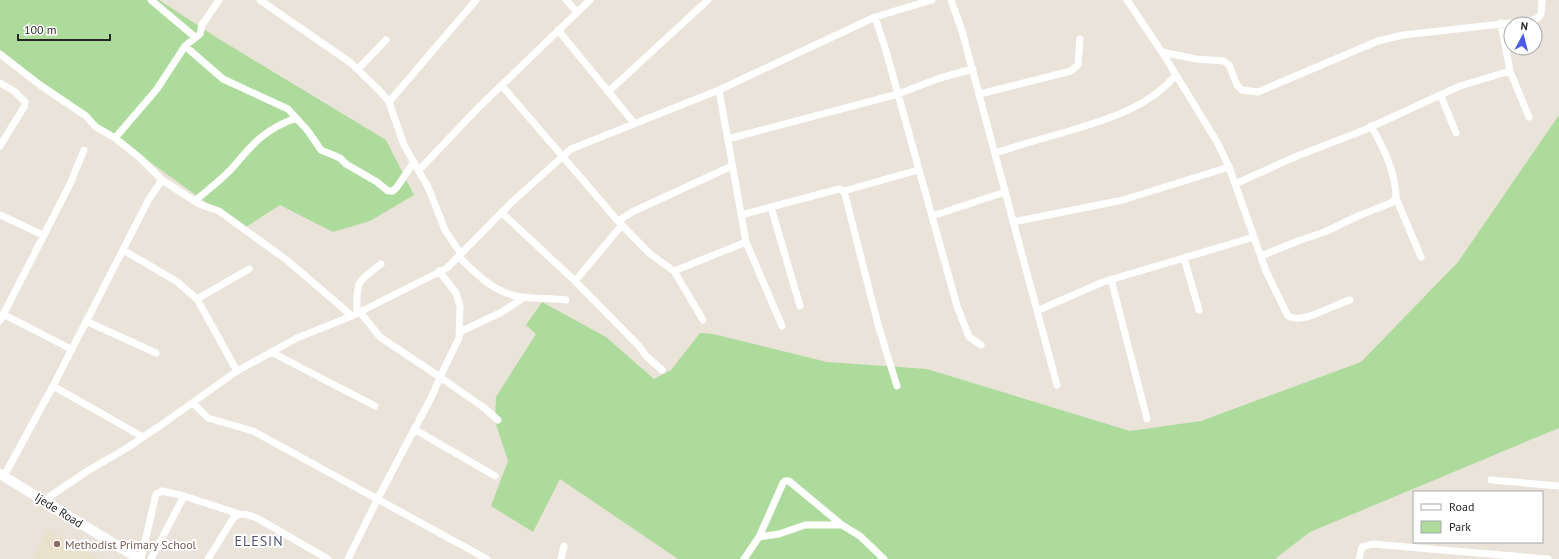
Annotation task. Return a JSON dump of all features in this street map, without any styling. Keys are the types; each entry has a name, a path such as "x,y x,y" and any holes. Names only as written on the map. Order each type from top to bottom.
{"main road":[{"name":"Ijede Road","path":"1,477 140,559"},
{"name":"Ijede Road","path":"1,477 126,559"}],"street":[{"path":"151,0 195,37"},
{"path":"115,138 157,89 185,46 200,34 202,25 219,0"},
{"path":"260,0 358,69 389,102 404,145 428,186 445,230 460,255 475,274 496,289 523,298 566,300"},
{"path":"389,102 476,0"},
{"path":"566,0 577,12"},
{"path":"419,170 558,30 590,0"},
{"path":"608,92 708,0"},
{"path":"44,501 89,470 143,437 237,371 297,338 356,313 447,268 562,155 571,149 719,90 906,3 932,0"},
{"path":"951,0 962,31 980,94 1013,222 1039,310 1057,384"},
{"path":"1127,0 1162,52 1217,142 1229,167 1261,256 1281,305 1288,316 1292,319 1321,312 1350,300"},
{"path":"1162,52 1224,61 1229,65 1237,85 1242,90 1258,92 1378,41 1403,35 1529,21 1538,18 1541,14 1542,0"},
{"path":"875,17 886,51 950,285 969,336 981,345"},
{"path":"1501,23 1510,71 1529,117"},
{"path":"558,30 634,123"},
{"path":"980,94 1070,71 1078,65 1080,39"},
{"path":"358,69 386,40"},
{"path":"185,46 223,79 288,110 321,150 340,158 346,164 377,182 388,191 393,191 414,162"},
{"path":"0,54 40,86 86,116 96,127 115,138 140,158 162,180 195,201 219,211 356,313 380,337 482,406 498,420"},
{"path":"728,139 898,94 973,69"},
{"path":"1235,184 1297,156 1328,146 1441,96 1460,86 1510,71"},
{"path":"995,153 1112,118 1138,106 1157,94 1176,75"},
{"path":"0,83 14,91 25,102 24,107 0,146"},
{"path":"502,86 620,223 650,254 674,271 703,320"},
{"path":"719,90 732,166 738,188 746,242 782,326"},
{"path":"1441,96 1456,133"},
{"path":"195,201 229,171 243,153 271,128 296,118"},
{"path":"1371,126 1386,157 1395,184 1396,198 1421,257"},
{"path":"71,349 2,318 70,184 84,150"},
{"path":"575,281 620,223 632,212 732,166"},
{"path":"1013,222 1123,200 1229,167"},
{"path":"741,215 839,189 844,191 918,170"},
{"path":"1,477 53,386 149,199 162,180"},
{"path":"844,191 879,328 897,386"},
{"path":"932,216 1005,192"},
{"path":"1261,256 1327,231 1358,216 1391,203 1396,198"},
{"path":"771,207 800,306"},
{"path":"502,213 575,281 639,346 646,356 662,370"},
{"path":"0,215 43,235"},
{"path":"1039,310 1111,279 1254,237"},
{"path":"674,271 746,242"},
{"path":"122,250 176,281 197,299 237,371"},
{"path":"1184,258 1199,310"},
{"path":"356,313 357,286 359,281 381,264"},
{"path":"197,299 249,269"},
{"path":"348,559 459,338 460,306 458,297 439,272"},
{"path":"1111,279 1147,419"},
{"path":"460,332 502,312 523,298"},
{"path":"86,321 156,353"},
{"path":"271,352 376,406"},
{"path":"53,386 143,437"},
{"path":"193,403 208,418 253,431 378,498 487,559"},
{"path":"414,429 495,476"},
{"path":"744,559 759,537 783,483 786,480 790,481 842,525 864,538 884,559"},
{"path":"1491,480 1559,486"},
{"path":"140,559 156,494 162,491 184,496 238,514 246,514 257,518 328,559"},
{"path":"151,559 184,496"},
{"path":"208,559 238,514"},
{"path":"759,537 779,534 805,525 842,525"},
{"path":"1359,559 1362,546 1372,544 1548,559"},
{"path":"561,559 564,546"}],"shaded area":[{"name":"Methodist Primary School","path":"48,529 99,559 32,559"}],"green space":[{"path":"0,0 159,0 219,39 386,140 414,195 370,221 333,232 280,205 243,229 0,54"},
{"path":"1559,115 1559,428 1310,532 1275,559 678,559 560,479 533,532 491,506 508,461 495,421 496,397 536,334 526,325 542,302 606,337 654,379 671,370 700,333 713,334 827,362 927,369 1130,431 1201,421 1361,362 1458,262"}],"place":[{"name":"Methodist Primary School","path":"57,544"}],"district":[{"name":"ELESIN","path":"259,541"}]}
